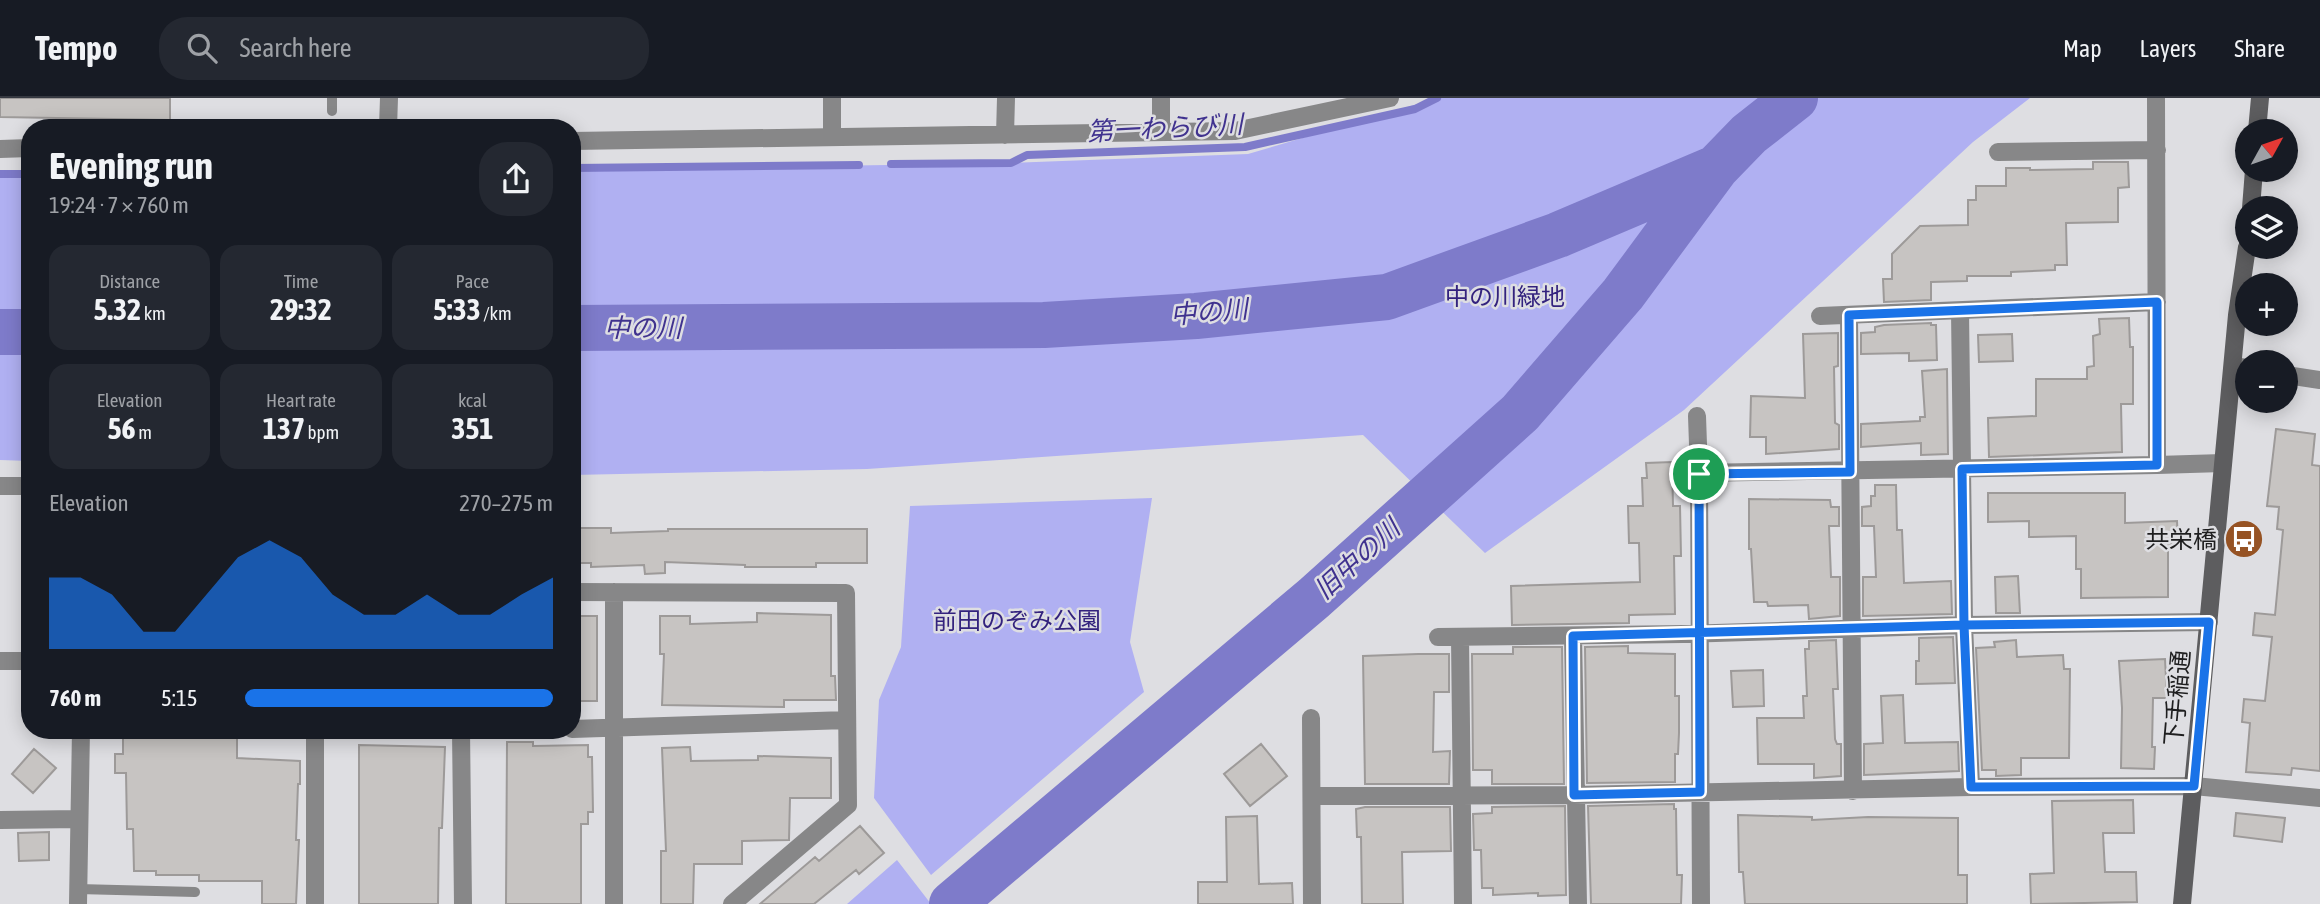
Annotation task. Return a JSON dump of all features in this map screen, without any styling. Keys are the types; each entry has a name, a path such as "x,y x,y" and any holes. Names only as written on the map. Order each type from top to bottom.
{"main road":[{"path":"2258,119 2260,98"},
{"name":"下手稲通","path":"2239,350 2237,315 2245,259"},
{"name":"下手稲通","path":"2182,904 2223,463 2235,395"}],"street":[{"path":"388,98 388,119"},
{"path":"832,98 832,137"},
{"path":"1005,135 1006,98"},
{"path":"1161,98 1161,132"},
{"path":"581,141 1235,131 1327,105 1390,98"},
{"path":"2157,98 2157,465"},
{"path":"0,149 21,148"},
{"path":"1998,152 2157,150"},
{"path":"1820,316 2157,302"},
{"path":"1960,311 1964,625 1971,787"},
{"path":"1849,315 1853,791"},
{"path":"2298,376 2320,380"},
{"path":"1697,416 1701,904"},
{"path":"1699,474 2223,463"},
{"path":"0,486 21,486"},
{"path":"581,592 846,593 848,805 732,904"},
{"path":"614,592 614,904"},
{"path":"1438,637 2209,622"},
{"path":"1573,636 1578,904"},
{"path":"1460,637 1463,904"},
{"path":"0,661 21,661"},
{"path":"1311,718 1312,904"},
{"path":"581,729 847,720"},
{"path":"78,897 81,739"},
{"path":"315,739 315,904"},
{"path":"461,739 463,904"},
{"path":"1312,796 2194,786 2320,798"},
{"path":"0,820 79,819"}],"lane":[{"path":"331,111 332,98"},
{"path":"78,897 195,892"}],"green space":[{"name":"中の川緑地","path":"1438,98 2030,98 1973,142 1684,410 1485,553 1363,435 867,469 581,475 581,170 1011,163 1248,154"},
{"path":"0,178 21,178 21,461 0,460"},
{"name":"前田のぞみ公園","path":"1152,498 1130,642 1144,692 931,875 874,798 879,700 901,647 910,506"},
{"path":"897,860 931,904 847,904"}],"building":[{"path":"0,98 170,98 170,119 0,117"},
{"path":"2093,162 2128,162 2129,187 2118,188 2118,222 2066,223 2067,265 2055,265 2055,270 2011,272 2011,276 1967,276 1967,281 1931,282 1931,300 1884,302 1883,279 1892,279 1892,254 1920,226 1968,225 1968,200 1976,200 1976,186 2006,186 2006,168 2093,169"},
{"path":"2129,318 2130,347 2133,347 2133,404 2121,404 2122,452 1989,457 1988,418 2036,416 2036,379 2087,379 2087,367 2094,366 2093,336 2100,334 2099,319"},
{"path":"1884,325 1936,325 1937,360 1909,361 1909,353 1861,354 1861,333 1875,332 1875,327"},
{"path":"1838,333 1838,366 1834,367 1835,423 1839,425 1839,449 1766,454 1766,437 1750,437 1751,396 1805,398 1803,334"},
{"path":"2012,334 2013,361 1979,362 1978,335"},
{"path":"1947,369 1948,454 1921,455 1921,443 1861,447 1861,424 1920,421 1920,417 1925,417 1922,371"},
{"path":"2276,429 2315,434 2312,465 2320,466 2320,771 2292,768 2291,775 2246,772 2250,723 2242,722 2244,699 2265,701 2272,637 2253,635 2255,613 2275,615 2283,530 2277,529 2279,507 2267,506"},
{"path":"1672,462 1673,506 1680,506 1681,556 1674,556 1675,614 1629,615 1629,623 1512,625 1511,586 1640,582 1639,543 1629,543 1628,506 1643,506 1642,478 1647,478 1646,463"},
{"path":"1875,485 1896,485 1897,530 1902,530 1904,583 1951,581 1952,614 1863,616 1863,577 1876,577 1874,526 1862,526 1862,507 1871,506"},
{"path":"1988,493 2125,493 2125,523 2177,521 2178,543 2168,544 2168,597 2081,598 2081,569 2076,569 2076,536 2029,537 2029,521 1988,522"},
{"path":"1749,499 1830,500 1831,507 1839,507 1839,526 1829,526 1831,577 1840,577 1840,616 1809,619 1808,605 1768,606 1767,602 1754,602 1749,549"},
{"path":"581,528 611,528 611,533 668,529 867,529 867,563 816,563 816,567 745,567 665,562 665,573 645,574 644,565 591,567 591,563 581,563"},
{"path":"2018,576 2020,613 1996,613 1995,577"},
{"path":"757,613 831,615 831,676 835,676 836,700 784,700 784,707 662,705 664,654 660,654 660,616 690,616 690,624 757,622"},
{"path":"581,616 597,616 597,701 581,701"},
{"path":"1953,637 1955,683 1916,684 1919,638"},
{"path":"1836,640 1838,689 1833,689 1835,739 1837,744 1841,744 1841,776 1814,778 1814,764 1758,764 1757,718 1804,718 1803,696 1807,696 1805,649 1809,649 1809,641"},
{"path":"2016,640 2017,657 2063,655 2064,669 2070,669 2069,758 2021,758 2021,775 1996,776 1996,770 1982,770 1976,648 1995,647 1994,642"},
{"path":"1628,646 1628,653 1675,654 1675,696 1679,696 1679,733 1678,754 1675,754 1675,782 1587,783 1585,647"},
{"path":"1513,647 1562,647 1564,784 1492,784 1492,770 1473,770 1472,654 1513,654"},
{"path":"1449,654 1449,692 1434,692 1433,752 1450,751 1449,784 1365,784 1363,656"},
{"path":"2165,659 2167,698 2153,698 2154,769 2121,768 2122,708 2119,661"},
{"path":"1763,670 1764,706 1733,707 1731,671"},
{"path":"1903,695 1905,743 1958,742 1959,771 1864,775 1864,744 1883,743 1881,696"},
{"path":"123,739 237,739 237,758 300,761 296,904 262,904 262,881 199,881 199,875 156,875 156,871 134,871 133,829 127,829 126,773 115,773 115,754 123,754"},
{"path":"507,742 533,742 533,746 588,745 588,757 592,757 593,812 588,812 588,824 581,824 581,904 506,904"},
{"path":"1261,744 1287,776 1250,806 1224,774"},
{"path":"359,745 445,747 442,828 439,828 438,904 359,904"},
{"path":"690,747 691,761 758,760 758,756 831,758 831,798 790,798 789,840 742,841 742,864 694,864 693,904 661,904 661,851 666,851 662,748"},
{"path":"34,749 56,768 33,793 12,774"},
{"path":"2133,800 2134,833 2103,833 2105,872 2136,872 2137,902 2031,904 2030,874 2054,873 2052,801"},
{"path":"1674,804 1677,875 1682,875 1681,904 1591,904 1588,806"},
{"path":"1565,806 1566,895 1493,895 1493,888 1482,888 1481,850 1474,850 1473,814 1492,813 1492,807"},
{"path":"1450,807 1451,851 1402,852 1403,904 1362,904 1361,837 1357,837 1356,809"},
{"path":"2236,813 2285,818 2282,842 2234,836"},
{"path":"1738,815 1812,817 1812,820 1868,817 1958,818 1958,875 1967,875 1967,904 1745,904 1743,872 1739,872"},
{"path":"1257,816 1259,884 1292,883 1293,904 1198,904 1198,882 1227,882 1226,817"},
{"path":"860,826 884,853 859,874 856,870 814,904 760,904 815,857 819,861"},
{"path":"49,832 49,860 19,861 18,833"}],"waterway":[{"name":"第一わらび川","path":"891,164 1011,163 1027,155 1245,147 1415,109 1437,98"},
{"name":"中の川","path":"581,328 1044,325 1196,316 1387,297 1558,235 1716,168 1749,134 1795,98"},
{"name":"第一わらび川","path":"581,168 859,165"},
{"name":"旧中の川","path":"952,904 1314,598 1520,413 1623,294 1716,168"},
{"name":"第一わらび川","path":"0,174 21,174"},
{"name":"中の川","path":"0,332 21,332"}],"place":[{"name":"共栄橋","path":"2244,539"}],"route":[{"path":"1699,474 1700,634 1700,792 1574,795 1573,636 1700,634 1964,625 1971,787 2194,786 2209,622 1964,625 1962,469 2157,465 2157,302 1849,315 1850,472 1699,474"}]}
